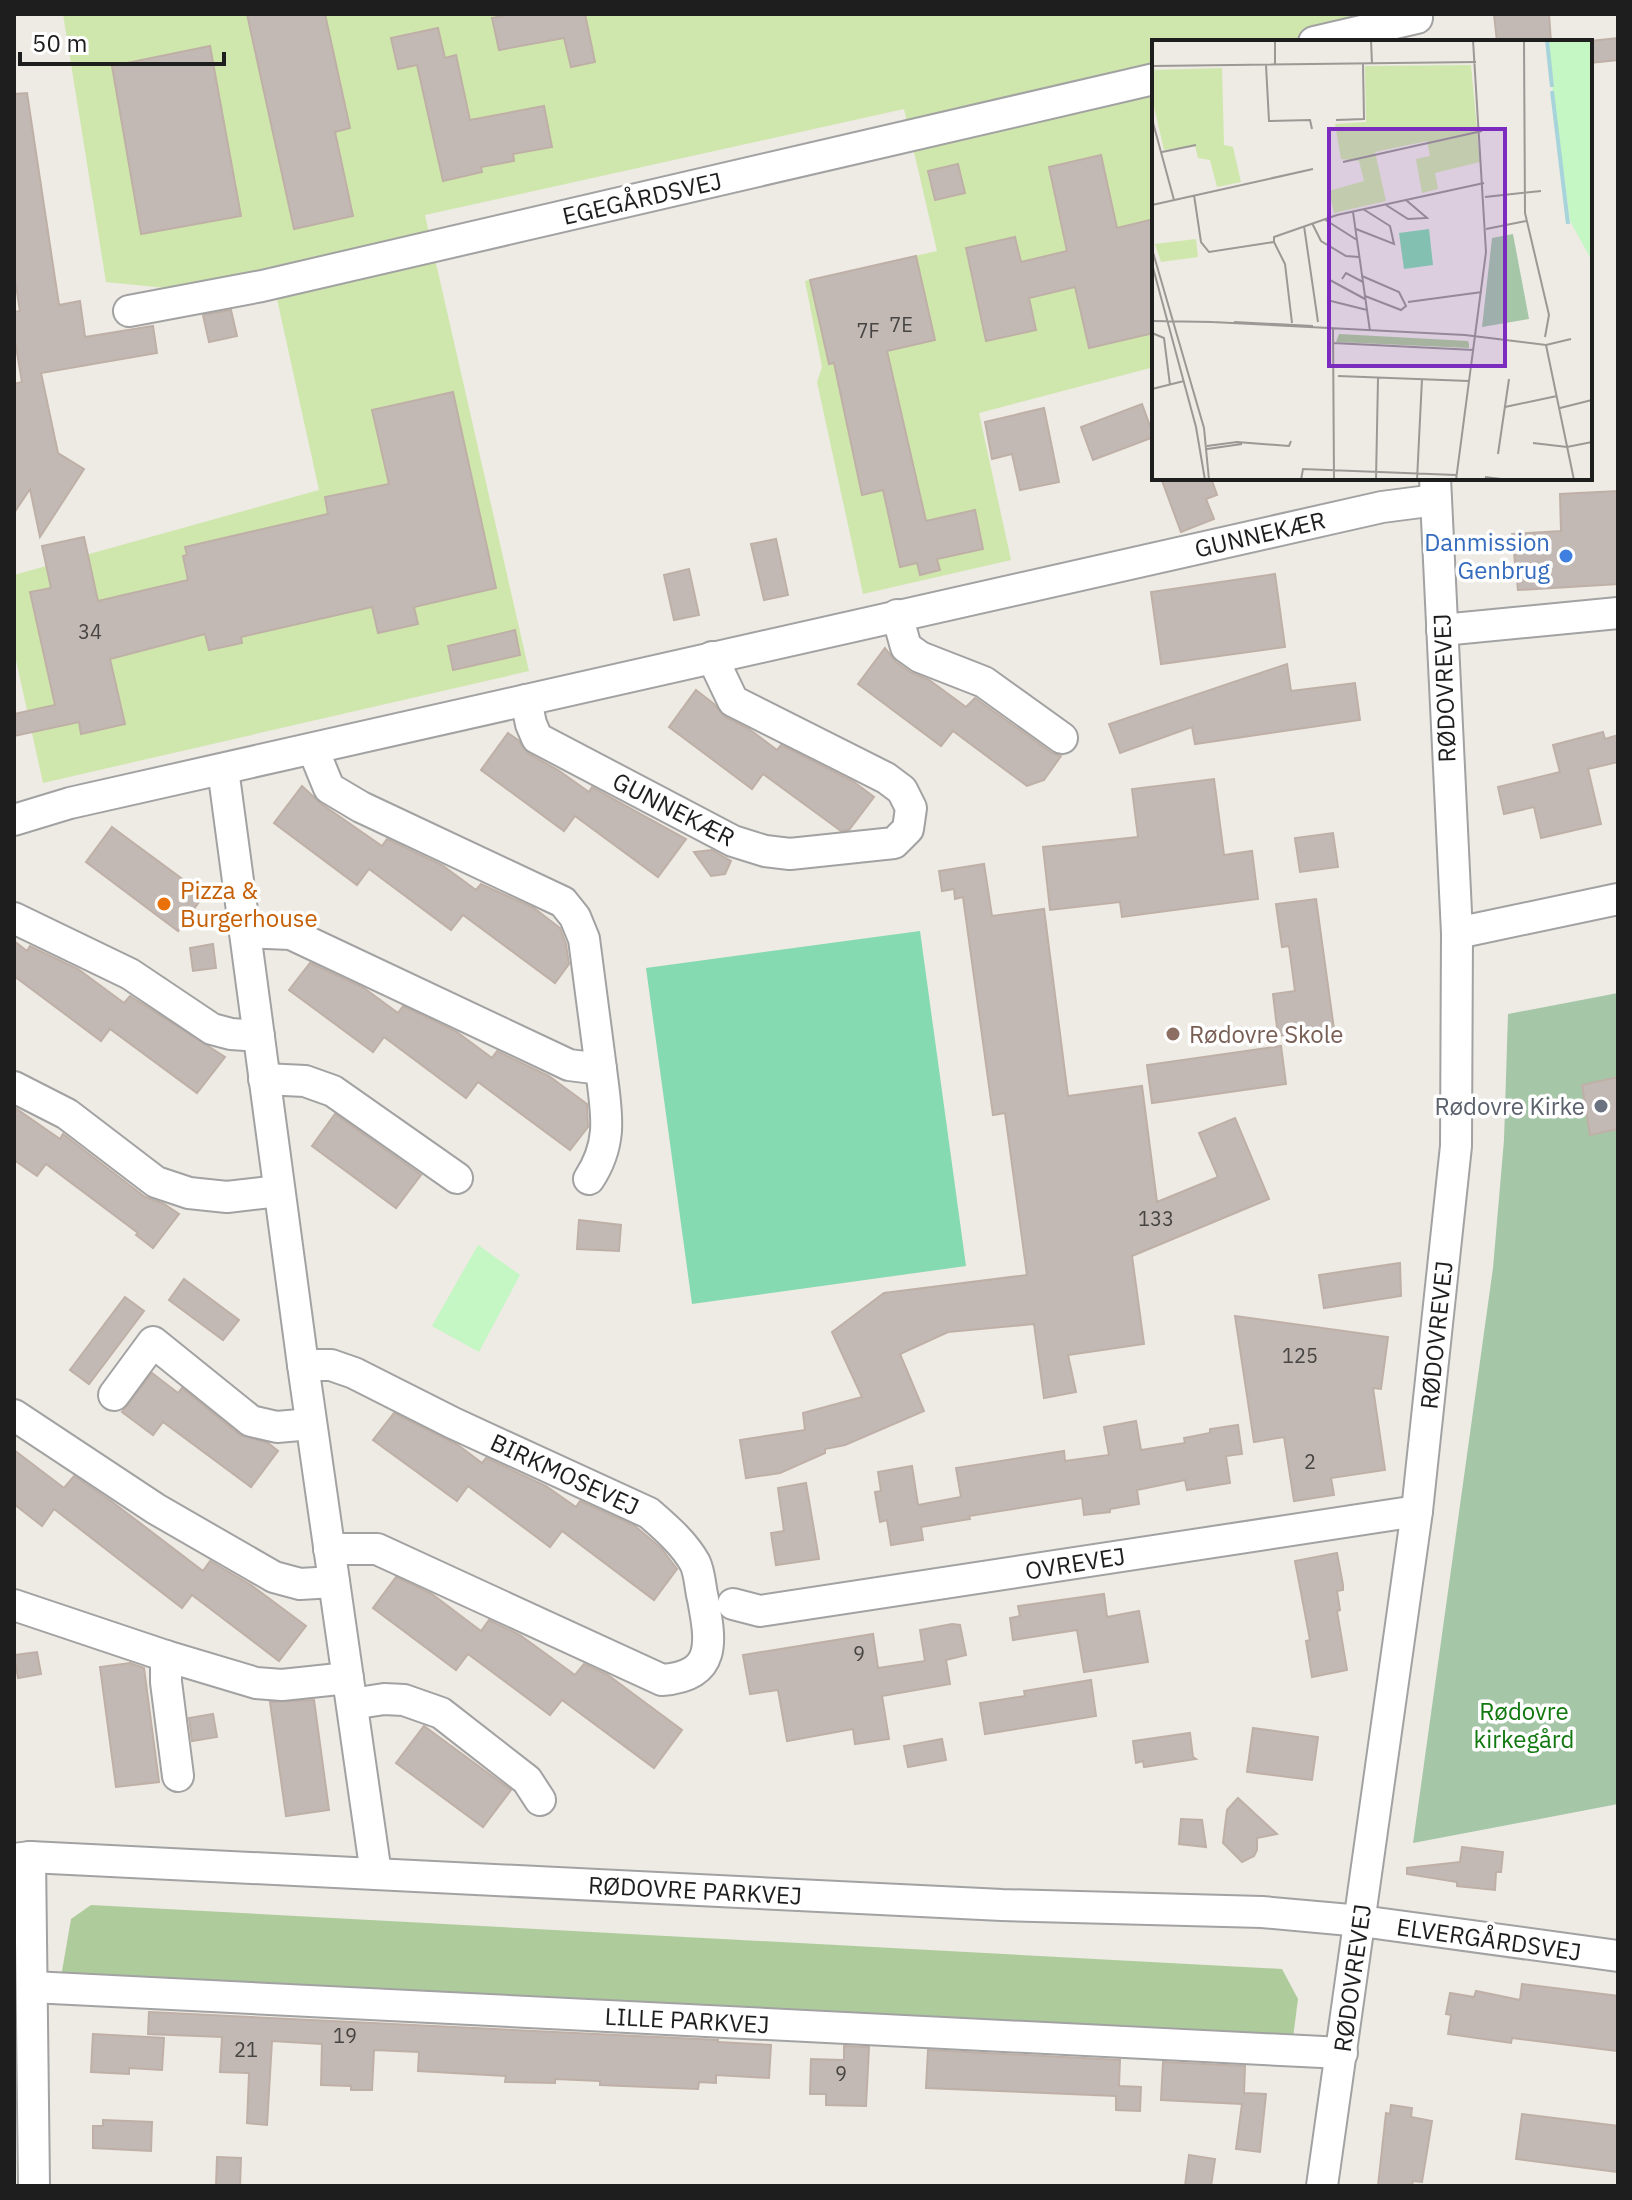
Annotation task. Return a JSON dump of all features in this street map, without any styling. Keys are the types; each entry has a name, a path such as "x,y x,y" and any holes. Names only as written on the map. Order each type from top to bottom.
{"street":[{"path":"1326,40 1417,25"},
{"name":"EGEGÅRDSVEJ","path":"129,311 294,279 1152,79"},
{"name":"GUNNEKÆR","path":"14,820 70,803 1382,507 1436,489"},
{"name":"RØDOVREVEJ","path":"1322,2186 1417,1511 1456,1146 1457,933 1436,489"},
{"path":"1442,630 1618,613"},
{"path":"897,615 906,647 920,657 984,682 1062,738"},
{"name":"GUNNEKÆR","path":"526,700 537,738 733,841 765,851 790,854 894,843 908,829 911,808 902,790 886,778 733,701 712,657"},
{"path":"313,749 329,788 361,807 563,902 575,917 584,939 607,1120 601,1161 588,1178"},
{"path":"223,769 311,1424 376,1874"},
{"path":"1457,933 1618,899"},
{"path":"14,918 130,974 212,1029 259,1036"},
{"path":"245,932 291,934 569,1065 601,1069"},
{"path":"264,1079 305,1081 333,1091 457,1178"},
{"path":"14,1087 67,1114 156,1182 189,1193 227,1197 279,1191"},
{"path":"114,1395 153,1342 251,1421 277,1427 311,1424"},
{"name":"BIRKMOSEVEJ","path":"303,1365 331,1365 354,1373 453,1423 649,1513 672,1533 696,1564 710,1647 692,1673 678,1679 662,1680 377,1549 329,1549"},
{"path":"14,1415 156,1509 274,1577 300,1584 334,1582"},
{"name":"OVREVEJ","path":"733,1604 760,1611 1417,1511"},
{"path":"14,1605 256,1683 350,1691 404,1700 441,1713 527,1780 540,1800"},
{"path":"166,1656 166,1682 178,1776"},
{"path":"19,1856 32,1987 34,2186"},
{"name":"RØDOVRE PARKVEJ","path":"19,1856 1002,1905 1262,1912 1361,1921"},
{"name":"ELVERGÅRDSVEJ","path":"1361,1921 1618,1956"},
{"name":"LILLE PARKVEJ","path":"32,1987 1342,2053"}],"green space":[{"path":"63,14 1371,14 1373,40 1152,40 1152,368 979,413 1011,560 863,594 817,382 822,367 805,281 937,251 904,109 425,215 529,671 43,783 14,651 14,575 319,490 277,299 106,282"},
{"path":"920,931 966,1266 692,1304 646,968"},
{"name":"Rødovre kirkegård","path":"1618,993 1618,1804 1413,1843 1493,1268 1504,1140 1508,1014"},
{"path":"478,1245 520,1275 479,1352 432,1326"},
{"path":"91,1905 1282,1969 1298,1999 1293,2038 61,1977 71,1919"}],"building":[{"path":"247,14 325,14 350,128 335,132 353,216 294,229"},
{"path":"513,14 585,14 595,62 571,67 564,38 499,50 492,18"},
{"path":"1494,14 1549,14 1551,40 1497,40"},
{"path":"438,28 445,58 456,55 470,120 544,106 552,147 513,154 514,161 481,167 482,172 443,181 417,65 398,69 391,38"},
{"path":"1618,38 1618,60 1592,63 1592,41"},
{"path":"210,46 241,216 141,234 112,66"},
{"path":"27,93 59,305 80,301 85,337 153,326 157,353 41,373 58,453 84,469 40,537 30,489 14,513 14,384 22,382 14,335 14,312 20,311 14,273 14,94"},
{"path":"1101,155 1117,228 1152,219 1152,333 1089,348 1075,287 1029,298 1036,330 986,341 966,248 1015,237 1021,262 1067,251 1049,167"},
{"path":"958,164 965,193 935,200 928,171"},
{"path":"916,256 935,340 887,351 926,521 975,510 983,549 937,559 940,570 920,575 917,563 900,567 883,490 862,495 834,363 829,364 810,280"},
{"path":"231,310 237,336 209,342 203,315"},
{"path":"453,392 496,588 414,607 418,624 378,633 372,607 241,637 242,643 209,650 205,634 110,659 125,724 81,734 79,722 14,736 14,714 55,705 30,592 51,588 42,546 84,537 98,601 188,580 183,556 187,555 185,547 328,514 325,497 389,484 372,410"},
{"path":"1142,404 1152,438 1093,460 1081,427"},
{"path":"1044,408 1059,482 1020,490 1012,454 992,459 985,422"},
{"path":"1162,480 1212,480 1217,495 1206,499 1214,519 1181,532"},
{"name":"Danmission Genbrug","path":"1618,491 1618,584 1518,590 1512,534 1561,531 1560,494"},
{"path":"776,539 788,595 764,600 751,544"},
{"path":"689,569 699,615 674,620 664,575"},
{"path":"1275,574 1285,647 1161,664 1151,592"},
{"path":"515,630 520,655 453,670 448,646"},
{"path":"885,648 896,662 929,680 966,707 975,698 1052,753 1061,756 1044,780 1027,786 953,731 941,746 858,684"},
{"path":"1287,664 1291,691 1355,683 1360,720 1195,744 1192,727 1120,753 1109,724"},
{"path":"696,690 725,717 749,729 777,750 781,745 854,782 874,797 849,830 841,831 763,774 752,789 669,727"},
{"path":"1603,732 1605,739 1618,735 1618,762 1588,769 1601,824 1541,838 1534,807 1504,814 1498,787 1560,772 1553,745"},
{"path":"508,733 529,754 589,792 592,787 686,839 658,877 575,816 564,831 481,770"},
{"path":"1214,779 1224,855 1252,851 1258,899 1122,917 1120,902 1050,910 1043,847 1138,837 1132,789"},
{"path":"302,786 320,803 382,846 387,839 442,865 476,890 481,884 534,908 560,928 569,964 555,983 463,915 451,930 369,869 357,885 274,823"},
{"path":"112,827 204,895 178,931 86,862"},
{"path":"1333,833 1338,867 1300,872 1295,838"},
{"path":"712,850 731,861 725,874 711,876 694,852"},
{"path":"984,864 992,916 1044,909 1068,1096 1142,1086 1157,1202 1218,1177 1199,1133 1235,1118 1269,1199 1132,1256 1144,1344 1068,1355 1076,1392 1044,1398 1034,1324 948,1332 900,1354 924,1411 845,1445 825,1449 825,1453 780,1473 746,1478 740,1440 805,1430 803,1413 862,1397 832,1332 884,1293 1027,1275 1005,1113 993,1115 963,897 955,899 954,889 942,891 939,871"},
{"path":"1316,899 1334,1029 1278,1036 1273,994 1295,991 1289,946 1282,947 1276,904"},
{"path":"14,941 27,951 30,946 78,969 124,1003 130,996 225,1057 197,1093 110,1029 101,1041 14,976"},
{"path":"213,944 216,968 193,971 190,948"},
{"path":"310,963 364,988 398,1013 403,1006 457,1032 492,1058 497,1051 549,1076 587,1104 588,1127 570,1150 478,1082 466,1098 384,1037 373,1052 289,990"},
{"path":"1281,1046 1286,1084 1152,1103 1147,1065"},
{"name":"Rødovre Kirke","path":"1618,1077 1618,1129 1590,1135 1582,1085"},
{"path":"14,1107 60,1139 63,1134 145,1197 179,1214 153,1248 136,1235 138,1233 46,1164 37,1176 14,1160"},
{"path":"335,1114 421,1175 396,1208 312,1146"},
{"path":"579,1220 621,1225 619,1251 577,1249"},
{"path":"1400,1263 1401,1296 1324,1308 1319,1275"},
{"path":"184,1279 239,1320 223,1340 169,1300"},
{"path":"125,1297 144,1311 89,1384 70,1370"},
{"path":"1235,1316 1388,1337 1381,1389 1373,1388 1385,1470 1331,1478 1334,1495 1294,1501 1284,1437 1254,1442"},
{"path":"152,1373 178,1393 182,1388 240,1435 268,1443 278,1451 251,1487 163,1422 153,1435 122,1412"},
{"path":"394,1413 458,1445 482,1463 486,1458 546,1486 576,1507 580,1501 635,1526 661,1548 677,1569 654,1600 562,1531 550,1547 468,1486 457,1501 373,1440"},
{"path":"1136,1421 1141,1450 1185,1443 1184,1438 1210,1433 1210,1429 1238,1425 1242,1454 1226,1456 1230,1483 1187,1490 1185,1480 1137,1490 1139,1504 1110,1509 1110,1512 1084,1515 1082,1498 969,1516 970,1519 921,1527 923,1540 891,1545 887,1520 880,1522 875,1492 881,1491 878,1472 912,1466 918,1505 961,1497 956,1468 1064,1451 1065,1461 1109,1455 1104,1427"},
{"path":"14,1450 64,1488 74,1476 203,1571 210,1561 251,1585 306,1626 279,1661 192,1595 182,1608 54,1509 42,1526 14,1504"},
{"path":"806,1483 819,1559 776,1565 771,1533 784,1531 778,1488"},
{"path":"1337,1553 1343,1590 1337,1591 1340,1610 1337,1611 1347,1670 1312,1677 1306,1641 1310,1640 1295,1561"},
{"path":"396,1577 432,1594 481,1631 489,1620 520,1635 575,1675 584,1664 608,1675 682,1730 654,1768 562,1700 550,1715 468,1654 456,1670 373,1608"},
{"path":"1104,1594 1107,1617 1139,1611 1148,1662 1084,1672 1077,1630 1013,1640 1010,1618 1020,1616 1018,1606"},
{"path":"960,1625 966,1655 946,1660 950,1684 882,1696 889,1739 855,1744 853,1729 787,1741 778,1690 750,1694 743,1655 873,1634 878,1668 925,1661 920,1630"},
{"path":"37,1652 41,1674 18,1678 14,1655"},
{"path":"130,1663 144,1668 159,1782 116,1787 100,1667"},
{"path":"1091,1680 1096,1716 985,1734 980,1703 1025,1696 1024,1691"},
{"path":"314,1700 329,1810 286,1816 270,1702"},
{"path":"213,1714 217,1737 192,1741 189,1718"},
{"path":"424,1726 511,1790 483,1827 396,1763"},
{"path":"1253,1728 1318,1737 1312,1780 1247,1772"},
{"path":"1190,1733 1193,1757 1196,1759 1144,1767 1143,1761 1136,1763 1133,1741"},
{"path":"942,1739 946,1760 908,1767 904,1746"},
{"path":"1238,1798 1277,1834 1257,1838 1254,1856 1242,1862 1223,1843 1227,1810"},
{"path":"1181,1819 1202,1820 1206,1847 1179,1844"},
{"path":"1462,1847 1503,1852 1501,1872 1496,1872 1495,1890 1457,1886 1457,1882 1407,1874 1407,1868 1460,1862"},
{"path":"1522,1984 1618,1996 1618,2051 1512,2038 1511,2043 1448,2034 1451,2015 1446,2014 1450,1993 1474,1997 1476,1991 1520,2000"},
{"path":"149,2012 771,2045 769,2078 716,2075 716,2083 699,2082 698,2089 600,2085 600,2081 555,2079 555,2083 505,2082 506,2076 418,2071 419,2052 374,2050 372,2090 351,2090 351,2086 321,2085 322,2044 272,2041 267,2125 247,2123 249,2073 220,2072 222,2037 148,2034"},
{"path":"93,2034 164,2038 162,2070 129,2068 129,2074 91,2072"},
{"path":"844,2046 869,2047 866,2106 826,2105 826,2094 810,2094 811,2059 844,2060"},
{"path":"928,2050 1120,2060 1119,2086 1141,2087 1140,2111 1116,2110 1116,2096 926,2088"},
{"path":"1163,2062 1245,2066 1244,2093 1266,2094 1260,2152 1236,2149 1242,2104 1161,2100"},
{"path":"1391,2105 1412,2108 1411,2117 1432,2121 1422,2182 1413,2181 1412,2186 1378,2186 1386,2113 1390,2114"},
{"path":"1522,2114 1618,2126 1618,2172 1516,2159"},
{"path":"103,2120 152,2122 151,2151 93,2148 93,2126 103,2126"},
{"path":"1189,2155 1215,2159 1211,2186 1185,2186"},
{"path":"217,2157 241,2158 240,2186 216,2186"}],"place":[{"name":"Danmission Genbrug","path":"1566,556"},
{"name":"Pizza & Burgerhouse","path":"164,904"},
{"name":"Rødovre Skole","path":"1173,1034"},
{"name":"Rødovre Kirke","path":"1601,1106"}]}
